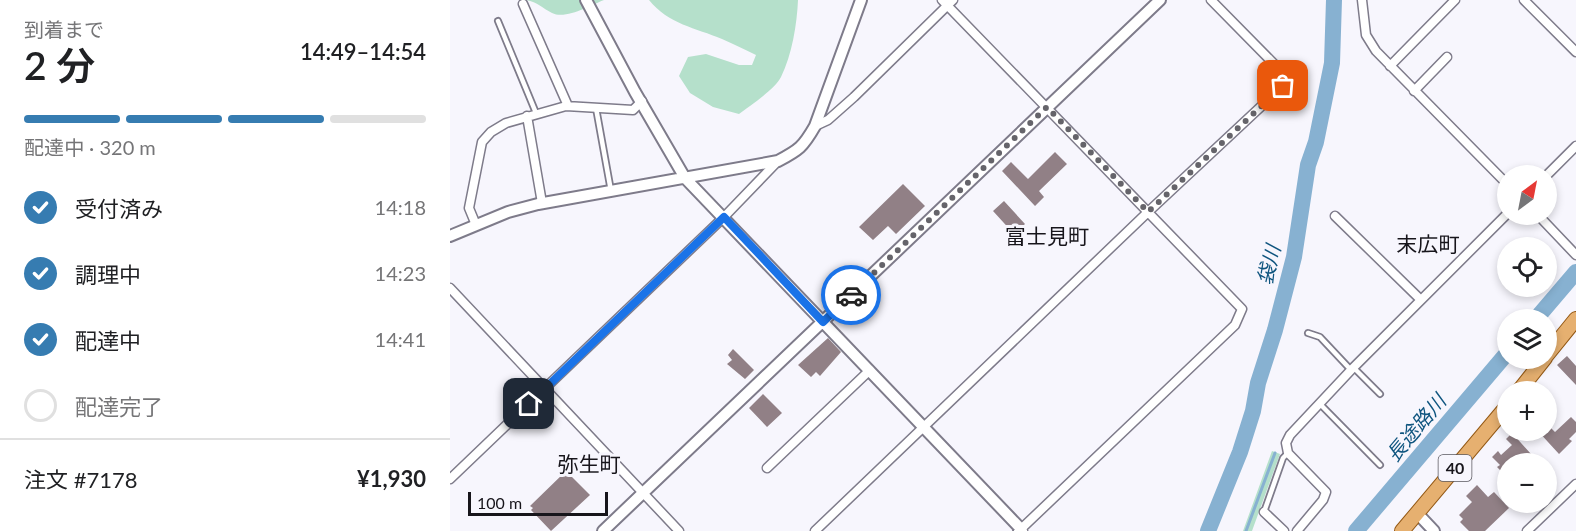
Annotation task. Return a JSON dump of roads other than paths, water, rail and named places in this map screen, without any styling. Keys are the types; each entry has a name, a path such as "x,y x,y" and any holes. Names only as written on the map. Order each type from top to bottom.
{"main road":[{"path":"1557,343 1576,319"},
{"path":"1527,381 1536,369"},
{"name":"40","path":"1402,531 1497,418"}],"street":[{"path":"586,0 635,92 685,178 1021,530 1235,325 1242,309 947,2 854,97 828,120 815,126"},
{"path":"450,479 724,217 778,161 804,145 815,126 861,0"},
{"path":"603,531 1160,0"},
{"path":"815,531 1283,86 1286,80 1284,74 1211,0"},
{"path":"1362,0 1366,35 1376,51 1497,174"},
{"path":"1390,66 1455,0"},
{"path":"1524,0 1576,52"},
{"path":"523,4 568,106"},
{"path":"1414,90 1448,57"},
{"path":"476,225 469,208 482,142 491,132 506,123 568,106 633,110 642,101"},
{"path":"527,116 542,203"},
{"path":"1557,165 1576,146"},
{"path":"450,236 508,212 542,203 778,161"},
{"path":"1335,216 1421,300"},
{"path":"1297,531 1323,500 1326,492 1288,453 1286,443 1290,435 1352,368 1497,224"},
{"path":"1547,225 1575,255"},
{"path":"450,288 679,531"},
{"path":"767,468 870,370"},
{"path":"1527,531 1576,484"},
{"path":"1264,512 1284,531"},
{"path":"1417,513 1434,531"}],"lane":[{"path":"498,21 536,113"},
{"path":"596,108 611,191"},
{"path":"1308,333 1320,337 1380,394"},
{"path":"1319,403 1380,465"},
{"path":"1264,512 1283,458 1288,453"}],"waterway":[{"name":"袋川","path":"1208,531 1240,452 1253,411 1258,383 1294,257 1308,165 1316,142 1332,63 1334,0"},
{"name":"長途路川","path":"1544,309 1576,272"},
{"name":"長途路川","path":"1356,531 1497,365"},
{"path":"1246,531 1275,453"}],"district":[{"name":"富士見町","path":"1047,237"},
{"name":"末広町","path":"1428,245"},
{"name":"弥生町","path":"589,465"}]}
